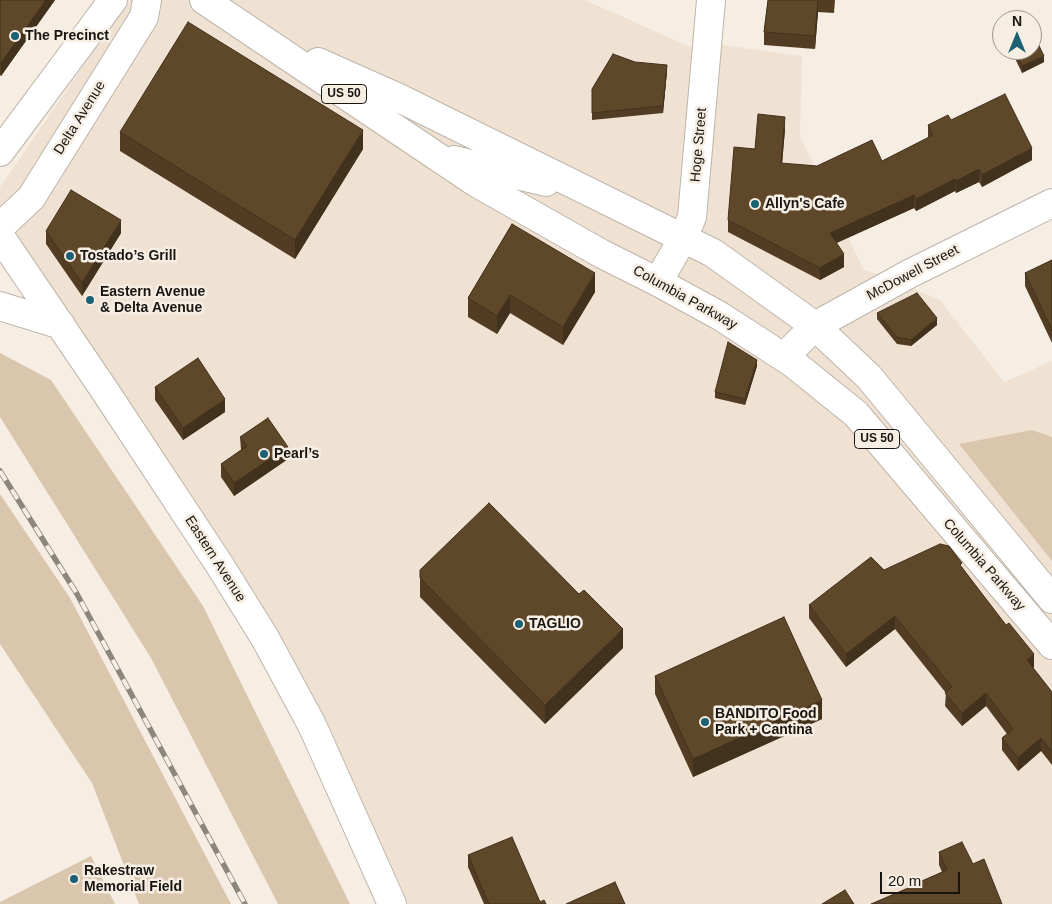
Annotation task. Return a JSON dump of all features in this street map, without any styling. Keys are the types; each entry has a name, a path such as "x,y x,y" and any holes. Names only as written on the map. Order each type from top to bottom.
{"main road":[{"path":"0,152 113,0"},
{"name":"Delta Avenue","path":"0,227 31,198 144,17 147,0"},
{"name":"Columbia Parkway","path":"204,0 475,182 602,254 720,316 784,357 856,414 1052,645"},
{"name":"Hoge Street","path":"658,282 683,238 692,217 711,0"},
{"name":"Columbia Parkway","path":"250,32 399,98 713,253 815,326 869,377 1052,599"},
{"path":"438,156 550,183 663,244 683,238"},
{"name":"McDowell Street","path":"784,357 815,326 909,274 1052,203"},
{"name":"Eastern Avenue","path":"0,236 61,324 219,564 265,638 312,725 392,904"},
{"path":"0,306 61,324"}],"shaded area":[{"path":"129,0 585,0 706,54 708,43 802,56 800,136 863,269 941,301 1004,382 1052,361 1052,904 392,904 262,632 0,247 0,187"},
{"path":"0,353 51,380 203,606 350,904 278,904 151,658 0,417"},
{"path":"1032,430 1052,437 1052,561 959,444"},
{"path":"0,494 70,598 231,904 139,904 92,783 0,644"},
{"name":"Rakestraw Memorial Field","path":"91,856 115,904 0,904 0,902"}],"building":[{"name":"The Precinct","path":"0,0 46,0 1,63 0,62"},
{"path":"768,0 818,0 815,36 764,32"},
{"path":"188,22 363,130 295,240 120,132"},
{"path":"613,54 635,62 667,65 663,106 592,113 592,89"},
{"path":"1019,60 1035,60 1022,66"},
{"path":"1005,94 1032,148 982,175 979,169 916,199 914,195 830,233 844,254 820,268 728,220 734,147 755,149 758,114 785,117 781,163 817,166 872,140 882,161 933,135 928,125 948,115 951,120"},
{"path":"71,190 121,220 82,283 46,231"},
{"path":"512,224 595,273 563,327 510,295 497,316 468,298"},
{"path":"1052,260 1052,330 1025,273"},
{"path":"917,293 937,318 911,340 897,337 877,313"},
{"path":"728,342 757,360 745,399 715,392"},
{"path":"198,358 225,399 183,428 155,387"},
{"path":"268,418 288,447 234,483 221,464 247,446 240,437"},
{"path":"489,503 579,594 584,590 623,629 545,705 420,578 420,570"},
{"path":"940,544 949,546 962,563 960,565 1006,625 1009,623 1034,654 1027,660 1052,692 1052,752 1041,738 1018,758 1002,738 1013,729 986,693 962,713 945,693 952,687 895,616 846,654 809,605 871,557 884,570"},
{"path":"784,617 822,700 693,759 655,676"},
{"path":"512,837 540,902 544,900 546,904 489,904 468,855"},
{"path":"962,842 973,864 984,859 1002,904 871,904 947,870 939,852"},
{"path":"615,882 625,904 566,904"},
{"path":"845,890 854,904 822,904"}],"railway":[{"path":"0,471 77,594 245,904"}],"place":[{"name":"The Precinct","path":"15,36"},
{"name":"Allyn's Cafe","path":"755,204"},
{"name":"Tostado’s Grill","path":"70,256"},
{"name":"Eastern Avenue & Delta Avenue","path":"90,300"},
{"name":"Pearl’s","path":"264,454"},
{"name":"TAGLIO","path":"519,624"},
{"name":"BANDITO Food Park + Cantina","path":"705,722"},
{"name":"Rakestraw Memorial Field","path":"74,879"}]}
